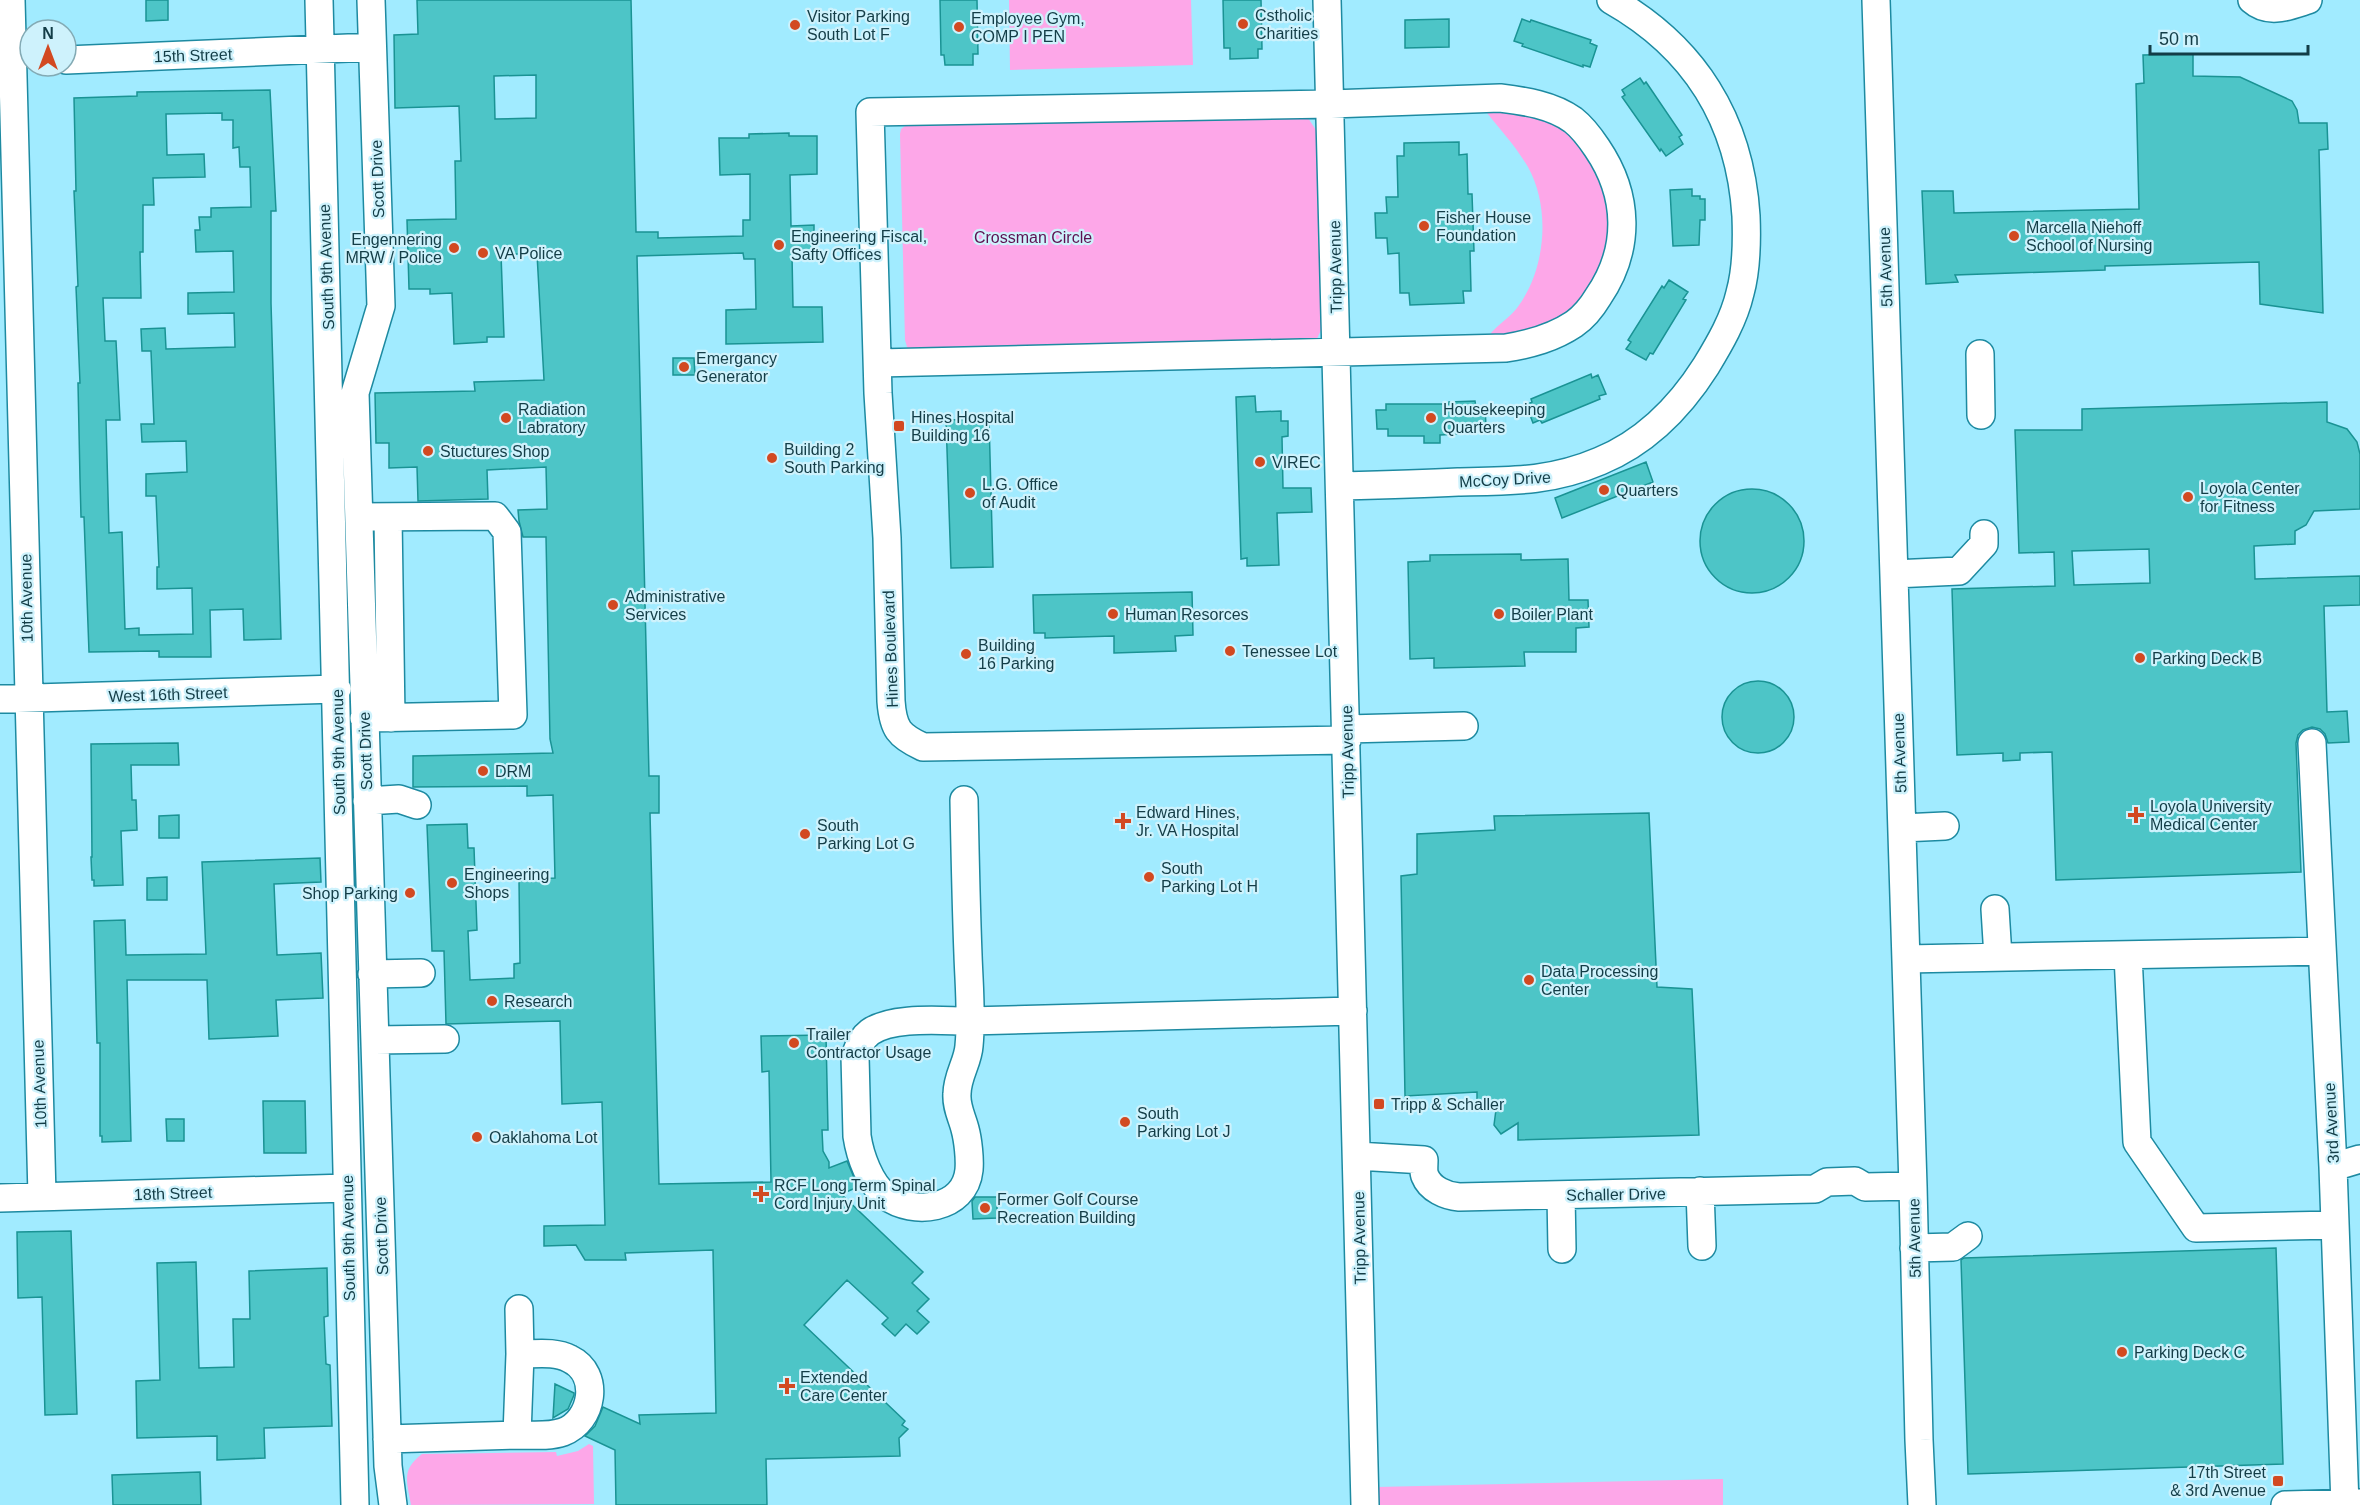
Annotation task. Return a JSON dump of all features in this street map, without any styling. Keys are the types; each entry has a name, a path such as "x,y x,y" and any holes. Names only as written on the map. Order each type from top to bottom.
{"street":[{"name":"10th Avenue","path":"11,0 42,1196"},
{"name":"South 9th Avenue","path":"319,0 355,1505"},
{"name":"Scott Drive","path":"371,0 381,306 355,393 387,1439 393,1505"},
{"name":"Tripp Avenue","path":"1327,0 1365,1505"},
{"name":"McCoy Drive","path":"1341,486 1526,480 1561,476 1601,461 1636,443 1668,416 1694,385 1718,345 1729,325 1740,292 1746,259 1744,192 1737,157 1709,89 1687,61 1656,29 1611,0"},
{"name":"5th Avenue","path":"1876,0 1913,1186 1918,1440 1922,1505"},
{"path":"2252,0 2265,8 2272,9 2308,0"},
{"name":"15th Street","path":"78,60 372,47"},
{"path":"878,363 1506,348 1533,344 1555,334 1575,323 1590,309 1614,270 1620,244 1622,217 1618,191 1601,154 1574,121 1549,108 1525,101 1500,98 1331,104"},
{"name":"Hines Boulevard","path":"1331,104 870,112 892,713 901,736 923,747 1347,735 1464,726"},
{"path":"1980,354 1981,415"},
{"path":"358,517 495,516 507,532 513,715 364,718"},
{"path":"388,517 391,718"},
{"path":"1894,574 1959,571 1984,544 1984,534"},
{"name":"West 16th Street","path":"0,699 337,689"},
{"name":"3rd Avenue","path":"2312,743 2350,1504"},
{"path":"367,801 399,799 417,805"},
{"path":"964,800 969,1020 969,1048 958,1075 956,1095 958,1112 966,1130 969,1170 964,1185 952,1198 922,1209 903,1206 885,1196 874,1184 859,1147 855,1056 860,1044 870,1032 881,1026 917,1021 969,1020 1353,1011"},
{"path":"1902,828 1945,826"},
{"path":"1988,909 1990,958"},
{"path":"1906,959 2322,951"},
{"path":"2128,955 2137,1142 2196,1228 2335,1225"},
{"path":"372,974 421,973"},
{"path":"375,1040 445,1039"},
{"path":"2333,1167 2360,1160"},
{"name":"Schaller Drive","path":"1357,1164 1424,1168 1442,1193 1451,1196 1815,1189 1827,1182 1855,1181 1865,1187 1913,1186"},
{"name":"18th Street","path":"0,1198 347,1188"},
{"path":"1700,1191 1701,1246"},
{"path":"1561,1195 1562,1249"},
{"path":"517,1435 519,1309"},
{"path":"387,1439 551,1434 564,1432 577,1423 585,1413 591,1390 588,1376 580,1366 570,1359 552,1353 520,1354"},
{"path":"2284,1505 2350,1504"}],"green space":[{"path":"1009,0 1191,0 1193,65 1010,70"},
{"path":"1515,106 1564,129 1589,150 1606,189 1611,227 1608,246 1594,282 1568,312 1542,328 1491,338 1491,333 1517,308 1527,293 1534,276 1542,239 1540,201 1528,167 1483,108"},
{"name":"Crossman Circle","path":"1308,118 1316,130 1322,328 1315,343 908,350 905,340 900,134 901,129 908,124"},
{"path":"589,1444 593,1446 594,1504 411,1505 407,1483 408,1471 422,1454 556,1452 557,1456 578,1451"},
{"path":"1723,1479 1723,1505 1377,1505 1377,1487"}],"building":[{"path":"146,0 168,0 168,20 146,21"},
{"path":"417,0 631,0 636,232 658,232 658,238 743,236 743,220 750,220 750,174 720,175 719,138 749,138 749,134 789,133 789,136 817,136 817,174 790,175 791,226 814,225 814,254 792,255 793,307 822,307 823,342 726,344 726,310 756,309 755,259 744,259 743,253 637,256 649,776 659,776 659,813 650,813 659,1184 771,1182 769,1071 762,1072 761,1036 826,1035 828,1130 822,1130 823,1151 829,1162 829,1168 847,1161 858,1187 841,1194 923,1272 912,1283 929,1299 917,1311 929,1322 917,1334 906,1324 895,1336 882,1324 888,1318 847,1280 804,1325 905,1421 902,1425 908,1429 899,1438 900,1456 766,1459 767,1505 616,1505 615,1450 585,1436 595,1426 603,1407 640,1424 639,1415 716,1413 713,1250 625,1253 626,1260 585,1260 576,1245 544,1246 544,1226 605,1225 602,1102 562,1104 560,1021 446,1024 444,951 432,951 427,825 467,824 468,848 474,848 477,930 468,931 470,980 514,978 514,964 520,963 519,879 555,878 553,795 527,796 527,786 413,787 413,756 553,753 550,739 546,537 523,537 518,510 547,509 546,467 487,470 488,499 418,501 417,467 389,468 389,443 376,443 375,393 475,391 474,382 544,380 537,254 501,254 504,337 487,337 487,342 454,344 452,293 430,294 430,289 409,289 407,220 456,219 455,161 461,161 459,106 395,108 394,35 418,34","holes":["536,75 536,118 495,119 494,76"]},
{"name":"Employee Gym, COMP I PEN","path":"940,0 977,0 978,54 973,54 973,65 945,65 944,55 941,55"},
{"name":"Cstholic Charities","path":"1223,0 1261,0 1262,49 1258,49 1258,58 1230,59 1230,48 1224,48"},
{"path":"1449,19 1449,47 1405,48 1405,20"},
{"path":"1522,19 1591,40 1590,43 1597,46 1590,67 1583,65 1583,67 1522,46 1523,44 1514,41"},
{"path":"2193,54 2193,76 2240,77 2292,101 2297,110 2299,123 2327,123 2328,149 2319,150 2323,313 2260,304 2259,262 2105,266 2105,270 1955,275 1958,282 1926,284 1922,191 1953,191 1954,213 2139,209 2136,84 2144,83 2143,55"},
{"path":"1640,78 1644,84 1646,82 1682,135 1679,137 1683,144 1666,156 1661,149 1660,151 1622,97 1625,95 1622,90"},
{"path":"270,90 276,211 271,211 271,303 281,639 244,640 243,609 210,610 211,657 159,657 159,651 89,652 84,517 81,517 74,98 137,96 137,92","holes":["222,113 222,120 233,120 233,148 239,147 240,167 250,167 251,207 211,208 211,217 199,217 200,230 195,230 196,252 233,251 234,292 188,293 188,314 234,313 235,347 166,349 165,328 141,329 142,351 151,351 154,424 141,424 142,442 186,441 187,472 146,474 146,496 156,496 159,567 157,567 157,589 192,588 193,634 139,635 139,628 125,629 122,532 109,533 106,420 120,420 116,341 105,341 103,298 141,298 140,252 143,252 143,205 154,205 153,178 205,177 204,154 167,155 166,114"]},
{"name":"Fisher House Foundation","path":"1459,142 1459,155 1467,154 1468,194 1472,194 1474,251 1470,251 1471,291 1463,291 1464,303 1410,305 1409,293 1400,293 1399,253 1388,254 1387,238 1376,238 1375,213 1387,213 1386,197 1398,197 1397,156 1404,156 1404,143"},
{"path":"1692,189 1692,196 1705,199 1705,220 1700,220 1699,245 1673,246 1670,190"},
{"path":"1669,280 1688,292 1683,299 1686,300 1653,354 1650,353 1646,360 1626,349 1631,342 1628,340 1662,286 1664,288"},
{"name":"Emergancy Generator","path":"673,358 694,358 695,375 673,375"},
{"name":"Housekeeping Quarters","path":"1591,374 1592,378 1598,375 1606,394 1599,396 1600,399 1542,423 1540,420 1533,423 1526,405 1532,402 1531,399"},
{"name":"VIREC","path":"1255,396 1256,412 1281,411 1281,421 1288,421 1288,436 1282,437 1283,488 1311,488 1312,512 1277,513 1279,565 1247,566 1247,558 1241,559 1236,397"},
{"name":"Housekeeping Quarters","path":"1475,401 1476,407 1485,407 1486,426 1476,427 1476,433 1440,435 1440,443 1424,443 1424,436 1388,436 1388,429 1377,429 1376,410 1386,410 1386,404 1449,404 1449,402"},
{"path":"2327,402 2327,422 2347,429 2357,442 2360,454 2360,509 2314,511 2306,525 2295,531 2295,544 2254,546 2255,579 2360,576 2360,605 2324,606 2327,712 2347,711 2349,742 2328,743 2325,734 2320,729 2312,727 2303,730 2298,735 2296,743 2301,872 2056,880 2052,752 2020,753 2020,760 2003,761 2003,753 1957,755 1952,589 2055,586 2054,552 2019,553 2015,430 2082,430 2082,409","holes":["2149,549 2150,583 2074,585 2072,551"]},
{"name":"L.G. Office of Audit","path":"989,419 993,567 951,568 946,420"},
{"name":"Quarters","path":"1646,462 1653,482 1562,518 1555,498"},
{"path":"1752,489 1772,493 1789,504 1800,521 1804,541 1800,561 1789,578 1772,589 1752,593 1732,589 1715,578 1704,561 1700,541 1704,521 1715,504 1732,493"},
{"name":"Boiler Plant","path":"1521,554 1521,560 1568,559 1569,600 1588,600 1589,627 1576,628 1576,652 1524,652 1525,666 1434,668 1434,658 1410,659 1408,562 1430,561 1430,555"},
{"name":"Human Resorces","path":"1192,592 1193,635 1175,636 1176,651 1114,653 1114,636 1045,638 1045,633 1034,633 1033,595"},
{"path":"1758,681 1778,687 1788,697 1794,717 1788,737 1778,747 1758,753 1738,747 1728,737 1722,717 1728,697 1738,687"},
{"path":"178,743 179,765 131,765 132,800 136,800 137,830 121,831 123,885 94,886 91,857 91,744"},
{"name":"Data Processing Center","path":"1649,813 1657,987 1692,989 1699,1135 1518,1140 1518,1123 1501,1134 1494,1125 1497,1102 1477,1102 1477,1092 1405,1096 1401,876 1417,874 1417,834 1495,830 1494,816"},
{"path":"179,815 179,838 159,838 159,816"},
{"path":"320,858 321,882 274,884 277,955 321,953 323,998 276,1000 278,1036 209,1039 207,980 127,980 131,1141 102,1142 94,921 125,920 126,955 206,954 202,862"},
{"path":"167,877 167,900 147,900 147,878"},
{"path":"263,1101 305,1101 306,1153 264,1153"},
{"path":"166,1119 184,1119 184,1141 167,1141"},
{"name":"Former Golf Course Recreation Building","path":"975,1197 997,1197 997,1218 973,1219 972,1201"},
{"path":"71,1231 77,1414 45,1415 42,1297 18,1298 17,1232"},
{"name":"Parking Deck C","path":"2276,1248 2283,1464 1968,1474 1961,1260 1964,1258"},
{"path":"196,1262 199,1368 234,1367 233,1319 250,1319 249,1271 327,1268 328,1316 324,1317 326,1364 330,1365 332,1426 264,1428 265,1458 217,1460 217,1436 137,1438 136,1381 160,1380 157,1263"},
{"path":"555,1384 574,1395 568,1409 553,1418"},
{"path":"200,1472 201,1505 113,1505 112,1475"}],"place":[{"name":"Cstholic Charities","path":"1243,24"},
{"name":"Visitor Parking South Lot F","path":"795,25"},
{"name":"Employee Gym, COMP I PEN","path":"959,27"},
{"name":"Fisher House Foundation","path":"1424,226"},
{"name":"Marcella Niehoff School of Nursing","path":"2014,236"},
{"name":"Engineering Fiscal, Safty Offices","path":"779,245"},
{"name":"Engennering MRW / Police","path":"454,248"},
{"name":"VA Police","path":"483,253"},
{"name":"Emergancy Generator","path":"684,367"},
{"name":"Radiation Labratory","path":"506,418"},
{"name":"Housekeeping Quarters","path":"1431,418"},
{"name":"Hines Hospital Building 16","path":"899,426"},
{"name":"Stuctures Shop","path":"428,451"},
{"name":"Building 2 South Parking","path":"772,458"},
{"name":"VIREC","path":"1260,462"},
{"name":"Quarters","path":"1604,490"},
{"name":"L.G. Office of Audit","path":"970,493"},
{"name":"Loyola Center for Fitness","path":"2188,497"},
{"name":"Administrative Services","path":"613,605"},
{"name":"Human Resorces","path":"1113,614"},
{"name":"Boiler Plant","path":"1499,614"},
{"name":"Tenessee Lot","path":"1230,651"},
{"name":"Building 16 Parking","path":"966,654"},
{"name":"Parking Deck B","path":"2140,658"},
{"name":"DRM","path":"483,771"},
{"name":"Loyola University Medical Center","path":"2136,815"},
{"name":"Edward Hines, Jr. VA Hospital","path":"1123,821"},
{"name":"South Parking Lot G","path":"805,834"},
{"name":"South Parking Lot H","path":"1149,877"},
{"name":"Engineering Shops","path":"452,883"},
{"name":"Shop Parking","path":"410,893"},
{"name":"Data Processing Center","path":"1529,980"},
{"name":"Research","path":"492,1001"},
{"name":"Trailer Contractor Usage","path":"794,1043"},
{"name":"Tripp & Schaller","path":"1379,1104"},
{"name":"South Parking Lot J","path":"1125,1122"},
{"name":"Oaklahoma Lot","path":"477,1137"},
{"name":"RCF Long Term Spinal Cord Injury Unit","path":"761,1194"},
{"name":"Former Golf Course Recreation Building","path":"985,1208"},
{"name":"Parking Deck C","path":"2122,1352"},
{"name":"Extended Care Center","path":"787,1386"},
{"name":"17th Street & 3rd Avenue","path":"2278,1481"}]}
